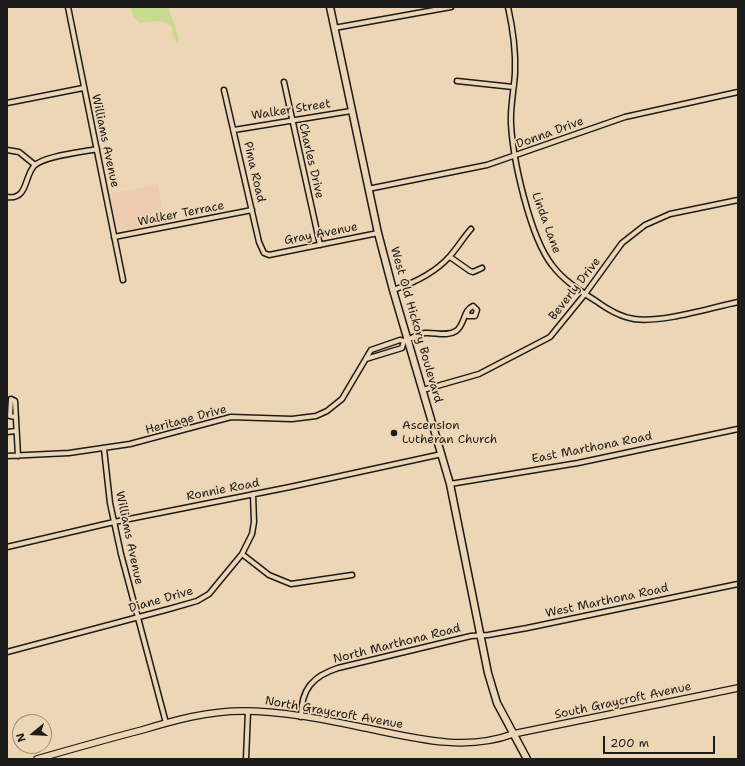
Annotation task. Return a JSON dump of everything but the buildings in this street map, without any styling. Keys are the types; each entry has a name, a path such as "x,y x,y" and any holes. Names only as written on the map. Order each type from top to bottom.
{"main road":[{"name":"West Old Hickory Boulevard","path":"330,7 378,233 406,341 423,390 450,484 479,635 497,703 527,759"}],"street":[{"name":"Williams Avenue","path":"68,7 83,88 97,149 123,280"},
{"path":"334,28 451,7"},
{"name":"Linda Lane","path":"508,7 514,39 511,125 516,156 526,199 542,247 557,271 585,294 616,313 635,319 653,319 738,302"},
{"path":"457,81 513,87"},
{"name":"Charles Drive","path":"284,82 291,120 320,245"},
{"path":"7,103 83,88"},
{"name":"Pima Road","path":"224,90 261,248 269,255"},
{"name":"Donna Drive","path":"368,189 470,169 516,156 625,117 738,92"},
{"name":"Walker Street","path":"234,130 351,111"},
{"path":"7,197 18,196 22,192 35,165 43,160 97,149"},
{"path":"7,150 19,152 35,165"},
{"name":"Beverly Drive","path":"423,390 479,374 550,337 585,294 622,243 645,225 670,214 738,200"},
{"name":"Walker Terrace","path":"114,237 252,210"},
{"path":"393,290 427,276 450,257 471,229"},
{"name":"Gray Avenue","path":"269,255 378,233"},
{"path":"450,257 470,271 473,272 482,268"},
{"name":"Heritage Drive","path":"7,456 56,454 104,448 154,439 206,422 231,417 292,419 316,416 327,411 342,399 371,350 400,340 406,341 424,333 443,334 457,330 467,312"},
{"name":"Heritage Drive","path":"366,359 402,348 406,341"},
{"path":"16,417 18,456"},
{"name":"East Marthona Road","path":"450,484 578,462 738,429"},
{"path":"7,432 16,431"},
{"name":"Williams Avenue","path":"104,448 114,522 137,617 166,723"},
{"name":"Ronnie Road","path":"7,547 114,522 442,454"},
{"name":"Diane Drive","path":"7,652 201,599 216,588 242,554 252,534 254,522 253,494"},
{"path":"242,554 269,575 291,584 352,575"},
{"name":"West Marthona Road","path":"479,635 527,628 738,584"},
{"name":"North Marthona Road","path":"301,717 301,708 306,690 320,674 338,668 479,635"},
{"name":"South Graycroft Avenue","path":"513,734 738,688"},
{"path":"246,759 248,711"},
{"name":"North Graycroft Avenue","path":"37,759 203,714 248,711 301,717 445,742 487,741 513,734"}],"shaded area":[{"path":"158,184 165,223 119,232 116,229 109,194"}],"green space":[{"path":"130,7 168,7 179,38 177,42 173,38 172,27 169,24 157,21 140,23 134,18"}],"place":[{"name":"Ascension Lutheran Church","path":"394,433"}]}
